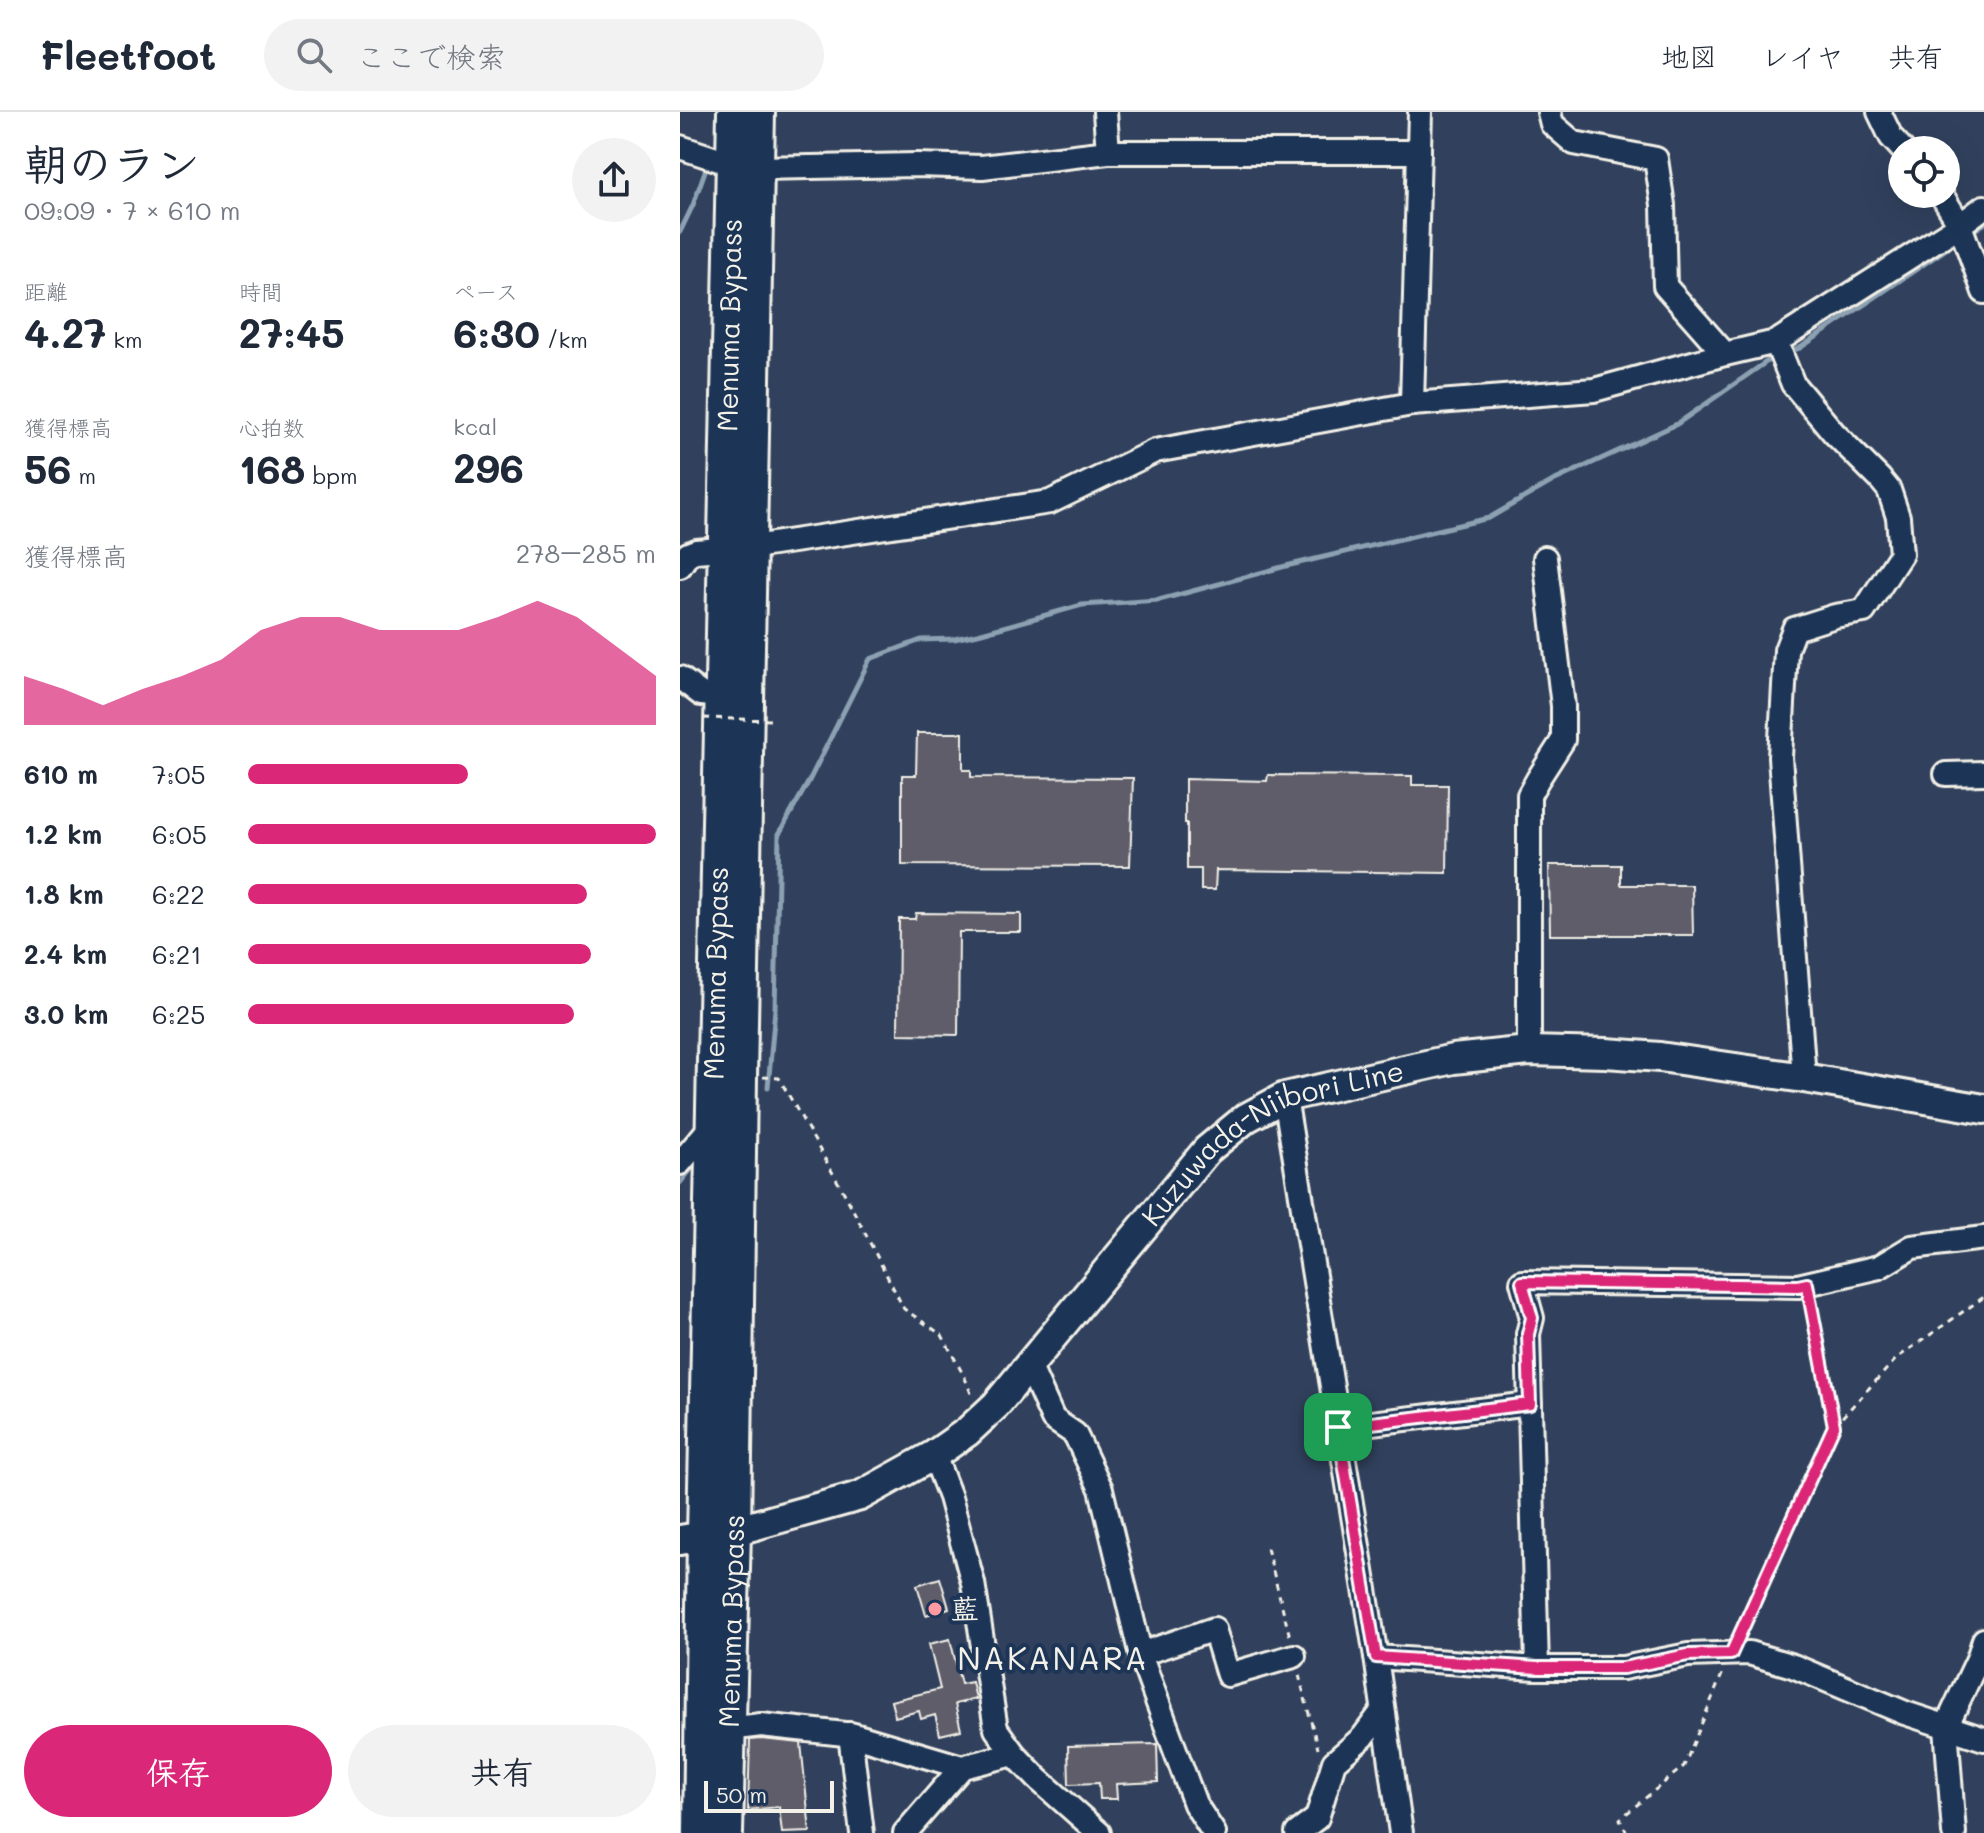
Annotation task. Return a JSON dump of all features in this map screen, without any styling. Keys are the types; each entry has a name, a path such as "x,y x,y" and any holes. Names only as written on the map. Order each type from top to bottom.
{"highway":[{"name":"Menuma Bypass","path":"734,112 745,166"},
{"name":"Menuma Bypass","path":"726,1833 728,1729 706,1535 740,1077 738,548 745,166 758,112"},
{"name":"Menuma Bypass","path":"700,1833 713,1124 713,707 738,548"}],"main road":[{"name":"Kuzuwada-Niibori Line","path":"706,1535 860,1496 934,1455 967,1432 996,1405 1207,1150 1246,1118 1285,1097 1453,1059 1529,1051 1660,1057 1984,1109"}],"street":[{"path":"1105,112 1108,152"},
{"path":"1412,404 1420,112"},
{"path":"1549,112 1552,124 1574,143 1656,159 1663,205 1665,286 1725,354"},
{"path":"1879,112 1891,136"},
{"path":"680,147 745,166 982,167 1108,152 1419,152"},
{"path":"681,561 696,551 738,548 1050,502 1155,451 1412,404 1594,390 1776,342 1984,207"},
{"path":"1950,208 1960,225 1984,292"},
{"path":"1776,342 1793,384 1834,433 1889,490 1898,517 1901,554 1864,611 1794,629 1786,650 1780,757 1804,1078"},
{"path":"1529,1051 1529,795 1563,740 1563,706 1545,558"},
{"path":"680,678 713,707"},
{"path":"1946,774 1984,773"},
{"path":"1285,1097 1376,1657 1401,1833"},
{"path":"680,1163 713,1124"},
{"path":"1537,1668 1528,1334 1532,1318 1522,1282 1798,1286 1879,1267 1912,1247 1984,1238"},
{"path":"1029,1365 1053,1419 1075,1434 1101,1489 1141,1654 1195,1804 1214,1833"},
{"path":"1338,1427 1530,1404"},
{"path":"934,1455 950,1497 973,1583 996,1729 1037,1778 1095,1832"},
{"path":"1141,1654 1214,1629 1228,1675 1294,1656"},
{"path":"1954,1833 1946,1727 1984,1640"},
{"path":"1376,1657 1537,1668 1623,1668 1688,1655 1749,1653 1793,1666 1905,1713 1984,1739"},
{"path":"1297,1833 1317,1818 1334,1762 1363,1737 1383,1710"},
{"path":"728,1729 761,1725 850,1734 962,1767 1014,1754"},
{"path":"850,1734 862,1833"},
{"path":"905,1833 962,1767"}],"path":[{"path":"713,707 772,720"},
{"path":"740,1077 779,1078 847,1198 904,1309 942,1335 965,1378 981,1419"},
{"path":"1807,1284 1834,1426"},
{"path":"1627,1833 1620,1819 1684,1766 1834,1426 1897,1358 1984,1297"}],"building":[{"path":"917,733 963,733 963,770 971,770 971,777 1133,778 1130,866 902,865 902,775 916,775"},
{"path":"1268,775 1412,776 1412,785 1448,785 1447,873 1216,870 1215,890 1201,890 1201,869 1187,869 1185,779 1267,781"},
{"path":"1549,865 1621,865 1621,885 1692,885 1693,935 1550,935"},
{"path":"916,913 1021,914 1021,932 959,932 958,1035 898,1034 899,919 915,919"},
{"path":"940,1578 949,1608 926,1615 917,1585"},
{"path":"950,1639 961,1684 972,1682 976,1699 955,1704 961,1730 940,1735 935,1715 921,1719 919,1711 895,1717 891,1701 940,1689 929,1644"},
{"path":"750,1740 801,1743 810,1832 782,1833 779,1807 748,1810"},
{"path":"1157,1744 1158,1782 1116,1784 1117,1799 1100,1799 1099,1783 1069,1784 1068,1746"}],"waterway":[{"path":"680,232 705,171"},
{"path":"1970,233 1984,224"},
{"path":"1786,353 1800,348 1958,241"},
{"path":"768,1087 775,1009 779,834 870,659 921,640 954,639 978,634 1082,605 1159,600 1489,518 1553,481 1677,424 1777,357"},
{"path":"680,1183 697,1162"}],"place":[{"name":"藍","path":"935,1609"}],"district":[{"name":"NAKANARA","path":"1053,1659"}],"route":[{"path":"1522,1282 1807,1284 1834,1426 1731,1654 1688,1655 1623,1668 1537,1668 1376,1657 1338,1427 1530,1404 1528,1334 1532,1318 1522,1282"}]}
